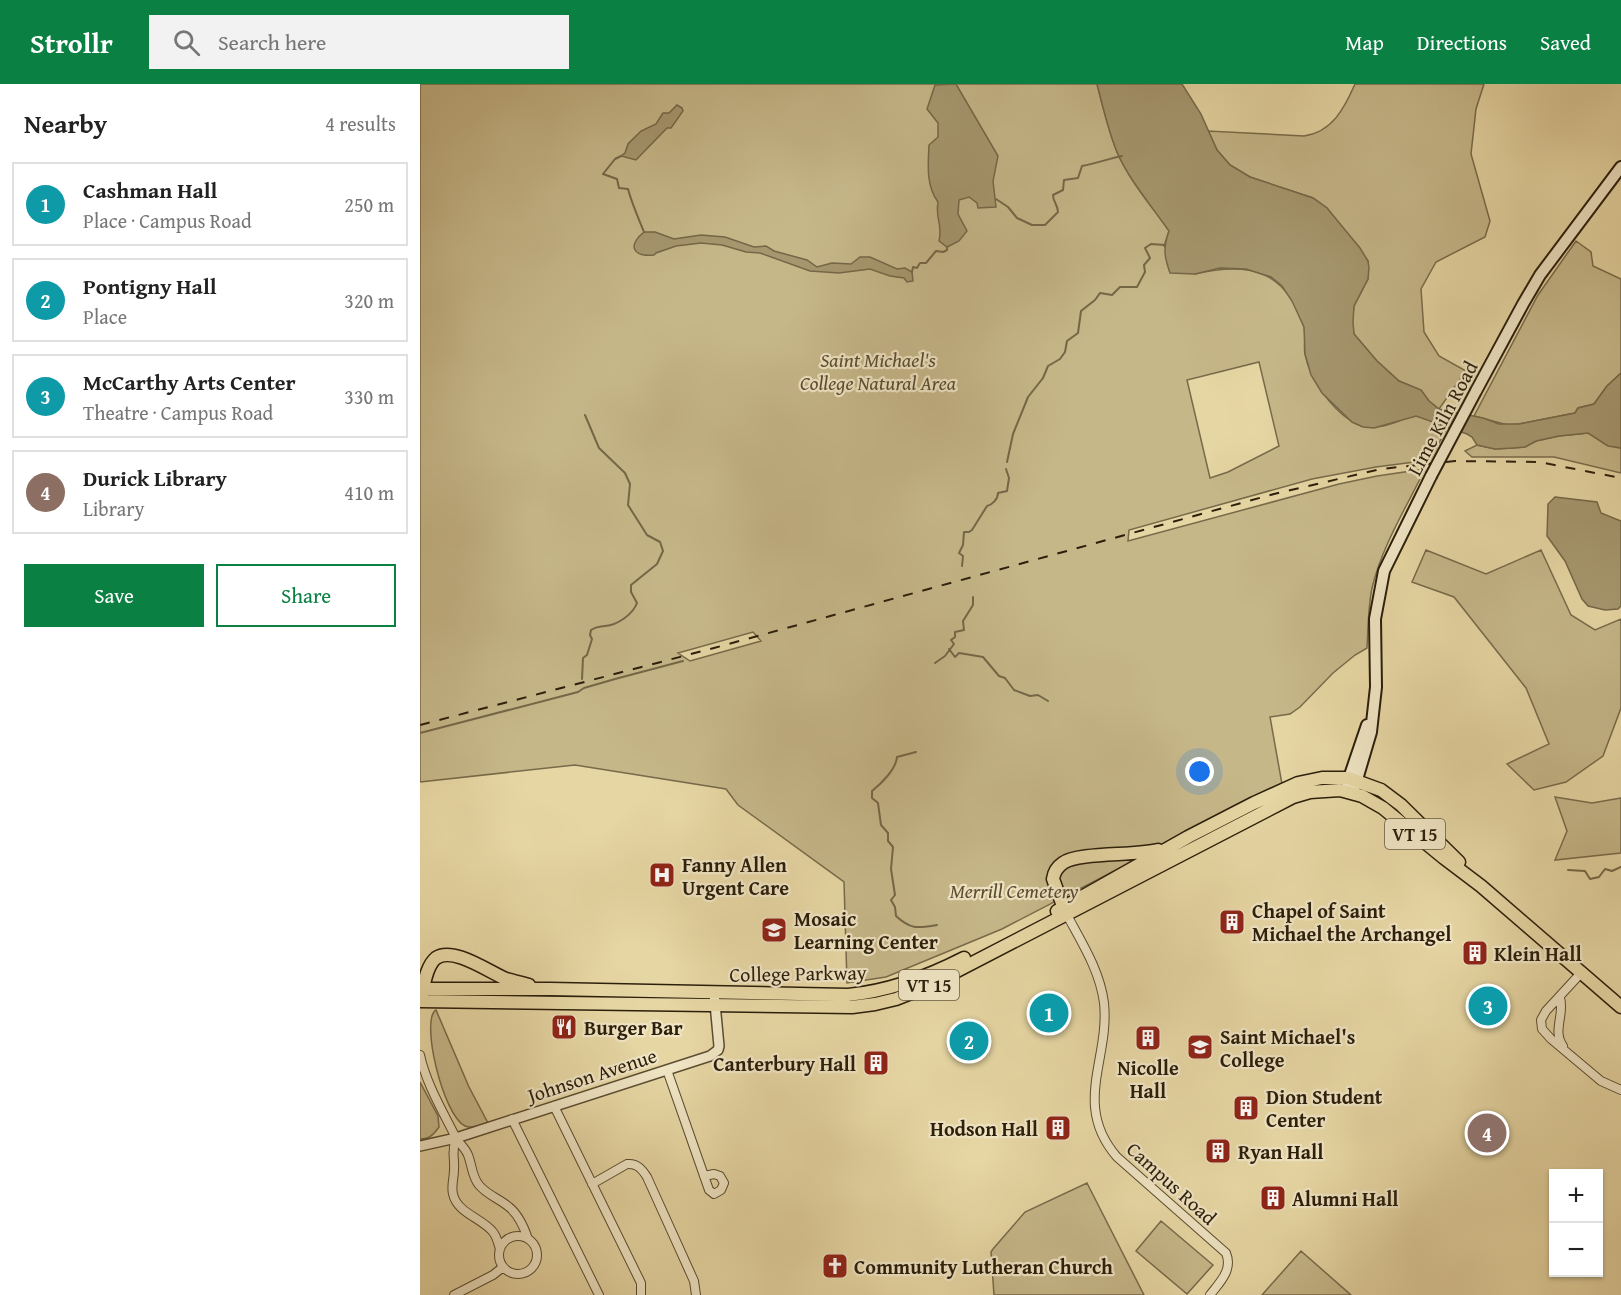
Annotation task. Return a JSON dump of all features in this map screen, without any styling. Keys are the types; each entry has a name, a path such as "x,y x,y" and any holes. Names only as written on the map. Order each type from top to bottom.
{"main road":[{"name":"Lime Kiln Road","path":"1349,792 1371,732 1376,687 1375,619 1380,588 1392,553 1508,330 1540,275 1621,167"},
{"name":"College Parkway","path":"421,995 550,990 635,991 715,999 852,1007 896,999 924,988 1065,912 1114,884 1170,847 1254,803 1298,783 1322,778 1352,779 1381,790 1401,805 1481,886"},
{"name":"College Parkway","path":"1114,884 1293,797 1322,791 1349,792 1383,808 1481,886 1621,1007"},
{"path":"1065,912 1053,879 1058,866 1070,859 1141,853 1170,847"},
{"path":"1102,856 1112,867 1114,884"},
{"path":"421,995 431,965 436,958 444,955 456,955 506,979 550,990"},
{"path":"627,1004 635,991"},
{"name":"College Parkway","path":"421,995 627,1004 715,999"}],"street":[{"name":"Campus Road","path":"1065,912 1096,973 1104,1002 1104,1025 1094,1086 1095,1111 1099,1125 1108,1146 1117,1157 1226,1253 1229,1260 1228,1269 1210,1295"},
{"path":"1581,973 1546,1011 1541,1024 1545,1033 1605,1084 1621,1090"},
{"path":"1560,998 1558,1036 1568,1051"},
{"name":"Johnson Avenue","path":"420,1146 456,1138 710,1056 718,1050 715,999"},
{"path":"420,1055 430,1087 456,1138 468,1154 477,1183 514,1211 528,1239"},
{"path":"667,1070 704,1176"},
{"path":"554,1106 641,1283 641,1295"},
{"path":"512,1119 599,1295"},
{"path":"456,1138 452,1155 454,1173 452,1192 459,1205 490,1229 500,1249"},
{"path":"592,1184 627,1164 632,1163 640,1168 647,1177 694,1281 696,1295"},
{"path":"520,1236 528,1239 535,1245 538,1253 537,1261 527,1273 511,1274 503,1267 499,1257 500,1249 504,1242 512,1237 520,1236"},
{"path":"454,1295 493,1275 503,1267"}],"green space":[{"name":"Saint Michael's College Natural Area","path":"420,84 1097,84 1117,152 1134,182 1169,231 1164,246 1195,274 1214,270 1248,270 1263,274 1276,282 1287,293 1305,330 1304,347 1311,373 1322,392 1351,421 1362,426 1375,427 1414,416 1447,428 1430,460 1312,479 1129,530 1128,541 1339,484 1425,469 1388,542 1376,572 1370,603 1367,648 1333,673 1300,707 1290,714 1270,717 1282,784 1002,929 886,977 847,983 844,882 738,805 726,789 575,765 420,782","holes":["1259,362 1279,446 1228,472 1210,478 1187,380","753,632 761,641 690,661 678,653"]},
{"path":"1355,84 1484,84 1476,109 1471,154 1490,221 1485,237 1436,262 1421,289 1424,332 1439,356 1466,371 1439,409 1421,390 1399,381 1377,361 1354,334 1352,322 1354,306 1368,279 1368,261 1327,208 1313,198 1250,177 1230,165 1217,150 1208,131 1304,136 1314,134 1336,118"},
{"path":"1576,241 1591,252 1593,266 1621,279 1621,373 1607,386 1594,404 1578,408 1575,413 1508,425 1474,416 1538,295"},
{"path":"1588,433 1611,446 1621,448 1621,473 1554,457 1472,457 1465,451 1477,445 1495,449 1525,447 1536,441"},
{"path":"1426,550 1486,574 1541,550 1571,615 1595,630 1621,619 1621,708 1603,756 1566,782 1534,790 1507,764 1549,744 1526,688 1454,597 1412,582"},
{"path":"1555,797 1592,803 1621,798 1621,853 1555,860 1567,831"},
{"path":"436,1010 469,1087 488,1123 474,1127 465,1126 457,1119 449,1105 436,1068 432,1048 432,1017"},
{"path":"420,1082 438,1116 439,1127 431,1136 420,1139"},
{"path":"1087,1183 1144,1295 994,1295 991,1252 993,1249 1025,1212"},
{"path":"1161,1221 1213,1265 1187,1294 1136,1251"},
{"path":"1301,1251 1351,1295 1262,1295"}],"shaded area":[{"path":"956,84 998,156 993,181 996,207 978,208 977,203 969,197 959,200 958,214 967,231 959,241 947,247 939,241 938,202 931,189 929,175 929,145 938,137 938,123 927,109 935,85"},
{"path":"1097,84 1182,84 1201,114 1217,150 1230,165 1250,177 1313,198 1327,208 1368,261 1368,279 1354,306 1354,334 1377,361 1399,381 1421,390 1439,409 1483,418 1499,424 1519,424 1575,413 1578,408 1594,404 1607,386 1621,373 1621,448 1608,446 1588,433 1536,441 1525,447 1495,449 1477,445 1467,434 1416,416 1374,428 1363,427 1352,422 1322,393 1311,375 1305,354 1304,327 1282,286 1271,277 1246,269 1220,268 1195,274 1170,273 1165,252 1169,231 1134,182 1117,152"},
{"path":"677,105 683,111 671,128 667,128 636,160 621,156 625,153 628,144 641,131 656,124 663,113 669,113"},
{"path":"644,232 655,232 674,239 701,235 725,237 754,247 766,246 774,251 807,260 817,267 832,263 851,264 860,257 870,257 897,269 905,268 912,272 913,281 907,282 904,278 870,269 839,273 810,271 760,253 746,252 722,245 701,243 676,246 654,255 641,254 635,250 634,246"},
{"path":"1555,497 1597,502 1601,513 1621,521 1621,606 1618,609 1605,610 1588,606 1582,599 1565,561 1547,536 1548,504"}],"waterway":[{"path":"621,156 615,159 603,174 617,179 619,188 628,189 644,232"},
{"path":"996,199 1008,207 1017,218 1032,225 1045,225 1058,212 1053,195 1063,190 1064,180 1078,178 1082,166 1122,156"},
{"path":"1007,462 1013,434 1028,397 1043,378 1048,366 1060,359 1065,352 1067,341 1078,333 1081,311 1100,293 1112,295 1120,287 1137,287 1145,272 1144,265 1150,258 1145,248 1151,244 1165,245"},
{"path":"912,272 913,267 917,268 920,263 926,263 936,251 943,252 947,250 947,247"},
{"path":"582,679 583,658 587,655 592,639 591,630 615,624 632,611 637,603 631,592 631,585 657,564 663,551 660,542 647,535 628,505 630,484 625,473 599,448 585,415"},
{"path":"962,566 963,556 959,553 963,545 964,532 972,530 987,506 996,499 998,493 1007,491 1009,478 1006,469"},
{"path":"935,663 945,656 954,644 951,640 955,637 955,632 964,630 963,621 973,605 973,597"},
{"path":"949,649 955,657 959,653 983,657 1014,690 1030,696 1038,695 1048,701"},
{"path":"420,733 578,692 584,688 683,661"},
{"path":"916,752 897,757 891,771 872,791 872,798 878,803 881,825 888,833 888,841 893,847 891,869 895,895 891,900 896,916 906,924 915,927 937,925"},
{"path":"1568,870 1585,871 1590,879 1599,877 1605,869 1612,871 1621,867"}],"railway":[{"path":"420,725 714,648 1274,494 1381,469 1455,461 1539,462 1621,478"}],"place":[{"name":"Fanny Allen Urgent Care","path":"662,875"},
{"name":"Chapel of Saint Michael the Archangel","path":"1232,922"},
{"name":"Mosaic Learning Center","path":"774,930"},
{"name":"Klein Hall","path":"1475,953"},
{"name":"McCarthy Arts Center","path":"1488,1006"},
{"name":"Cashman Hall","path":"1049,1013"},
{"name":"Burger Bar","path":"564,1027"},
{"name":"Nicolle Hall","path":"1148,1038"},
{"name":"Pontigny Hall","path":"969,1041"},
{"name":"Saint Michael's College","path":"1200,1047"},
{"name":"Canterbury Hall","path":"876,1063"},
{"name":"Dion Student Center","path":"1246,1108"},
{"name":"Hodson Hall","path":"1058,1128"},
{"name":"Durick Library","path":"1487,1133"},
{"name":"Ryan Hall","path":"1218,1151"},
{"name":"Alumni Hall","path":"1273,1198"},
{"name":"Community Lutheran Church","path":"835,1266"}],"park label":[{"name":"Merrill Cemetery","path":"1014,890"}]}
